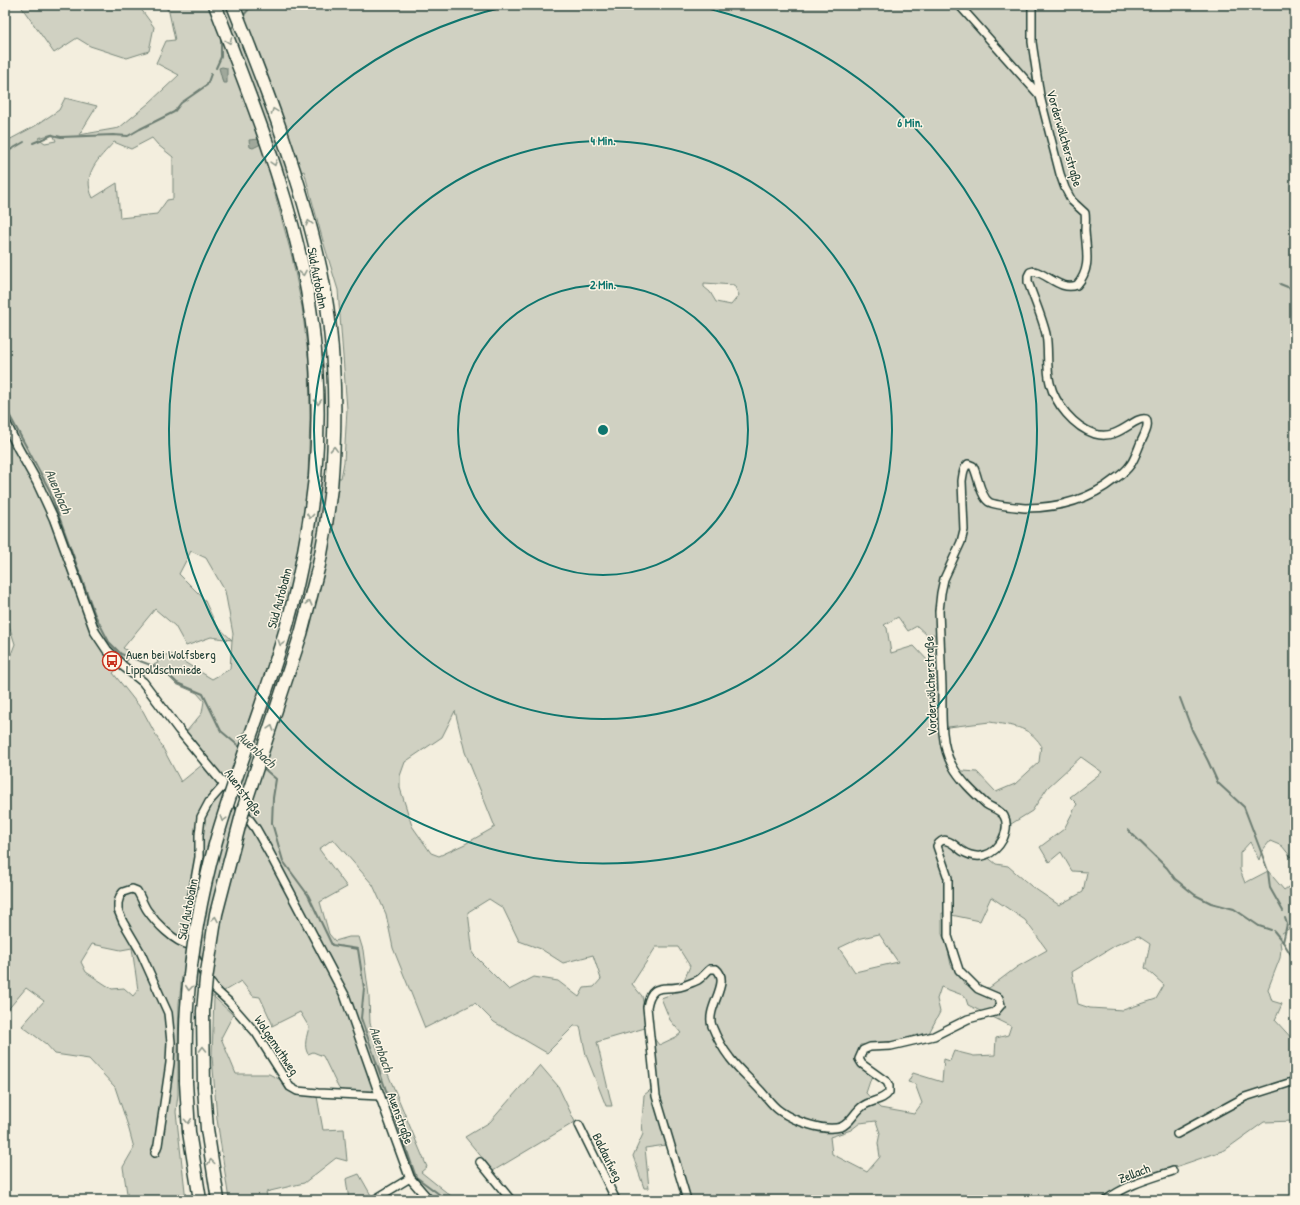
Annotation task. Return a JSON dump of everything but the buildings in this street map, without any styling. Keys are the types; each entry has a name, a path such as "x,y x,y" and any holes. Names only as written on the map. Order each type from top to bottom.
{"highway":[{"name":"Süd Autobahn","path":"200,1200 189,1132 186,1082 186,1036 190,976 194,944 207,878 228,804 287,624 305,553 315,478 318,414 317,374 313,334 299,251 280,181 215,5"},
{"name":"Süd Autobahn","path":"218,1200 207,1129 204,1088 203,1011 208,964 216,914 244,807 301,634 319,565 331,488 335,416 334,373 330,329 316,246 296,175 257,66 233,5"}],"street":[{"path":"958,5 1040,96"},
{"name":"Vorderwölcherstraße","path":"687,1200 656,1096 647,1007 649,996 656,990 661,988 683,986 698,980 710,969 716,969 719,971 722,982 711,1012 710,1021 729,1058 780,1111 806,1123 826,1128 840,1127 848,1123 856,1112 863,1106 882,1098 889,1092 887,1082 862,1064 859,1059 863,1050 870,1047 892,1046 934,1036 968,1019 995,1012 1001,1004 999,998 978,989 959,970 948,936 948,878 937,846 939,842 943,840 948,841 964,852 973,856 987,855 1000,844 1007,826 1004,816 987,805 963,781 951,764 943,739 939,611 944,580 962,542 964,530 962,481 965,467 968,464 973,466 984,496 989,502 1022,508 1047,508 1069,503 1102,489 1126,470 1133,459 1148,424 1146,419 1141,419 1120,432 1107,435 1096,434 1076,423 1058,403 1050,383 1045,333 1028,282 1028,276 1030,272 1034,271 1065,286 1077,285 1086,271 1088,264 1088,248 1085,230 1085,213 1072,201 1065,188 1040,96 1032,42 1032,5"},
{"name":"Auenstraße","path":"5,421 37,482 54,519 94,632 107,650 123,666 143,682 179,730 224,785 256,830 269,852 345,996 410,1178 429,1200"},
{"path":"155,1152 158,1145 170,1063 171,1042 168,1013 140,951 123,922 118,910 120,896 123,892 128,890 137,891 148,912 175,940 182,944 189,945 194,937 196,929 192,896 199,857 199,835 202,817 209,802 224,785"},
{"name":"Wolgemuthweg","path":"189,945 203,973 216,990 256,1033 290,1087 297,1091 380,1096"},
{"path":"1177,1134 1245,1097 1295,1081"},
{"name":"Baldaufweg","path":"579,1125 616,1200"},
{"path":"480,1162 511,1200"},
{"name":"Zellach","path":"1106,1200 1127,1187 1173,1171"},
{"path":"376,1200 410,1178"}],"shaded area":[{"path":"20,5 138,5 154,27 149,51 127,58 90,46 77,38 54,53"},
{"path":"164,5 1295,5 1295,862 1282,846 1270,841 1262,851 1259,860 1250,842 1240,853 1240,870 1245,883 1268,871 1284,890 1295,882 1295,925 1282,933 1280,942 1280,958 1268,989 1272,1001 1282,1004 1275,1020 1295,1042 1295,1121 1264,1122 1225,1150 1120,1186 1100,1200 691,1200 666,1145 645,1148 649,1188 644,1188 633,1156 643,1134 642,1121 644,1095 653,1088 648,1030 659,1045 681,1033 670,1020 661,998 672,994 667,983 683,983 690,966 678,947 656,947 632,984 642,996 645,1028 597,1042 612,1106 606,1106 586,1055 580,1026 574,1026 547,1053 494,1022 475,1003 425,1028 393,948 386,914 373,885 333,839 319,849 347,887 320,902 329,934 335,941 349,937 359,937 363,950 369,996 370,1023 377,1048 427,1167 421,1172 456,1200 433,1200 414,1177 382,1091 369,1093 342,1092 338,1087 323,1056 313,1052 308,1054 306,1037 309,1027 300,1012 272,1026 260,997 253,996 241,981 214,997 182,976 179,1003 178,1094 176,1112 186,1200 128,1200 123,1167 134,1148 115,1087 89,1059 55,1054 46,1044 22,1026 44,1001 26,988 5,1013 5,670 15,644 5,613 5,142 35,126 59,110 65,98 97,106 79,135 119,128 179,75 156,63 166,41 175,40 169,12","holes":["53,134 56,141 45,143 38,138","152,138 173,157 173,199 167,200 157,214 120,218 117,183 93,198 89,181 93,167 114,142 131,149","304,171 338,290 347,409 344,462 341,478 308,476 310,419 309,363 302,307 292,257 272,183","704,283 734,285 739,295 731,305 716,302 710,292 704,287","191,551 206,558 225,591 233,634 232,640 216,625 204,599 179,574","155,609 175,626 186,646 211,637 232,640 230,669 212,679 171,654 156,657 158,663 153,665 163,671 176,684 197,693 204,701 202,713 186,732 208,760 181,782 143,711 113,673 127,661 131,653 123,648","898,617 908,631 917,626 927,635 934,634 931,664 914,646 891,653 887,628 884,625","455,711 465,752 495,827 465,844 439,856 431,853 412,826 400,788 400,776 405,762 442,737","990,722 1005,724 1025,730 1036,738 1041,745 1039,762 1015,784 996,792 977,772 951,770 941,748 940,728","1081,757 1102,772 1070,797 1077,804 1064,829 1040,847 1049,862 1061,852 1072,871 1087,872 1083,892 1059,905 1031,886 1008,866 996,864 981,852 991,849 1003,829 1032,811 1048,787","991,897 1025,920 1047,950 1017,967 989,988 965,984 951,965 947,945 942,934 942,913 980,921","489,899 503,908 519,941 541,949 563,963 593,955 601,979 594,987 584,988 579,997 558,981 534,977 509,990 473,954 468,912","879,934 898,962 855,972 839,948 858,939","1138,936 1150,944 1145,968 1164,985 1156,999 1123,1010 1090,1008 1078,1004 1072,972 1116,945","92,944 121,950 132,948 138,990 133,996 124,988 112,989 86,972 81,962","941,987 965,996 968,1005 1011,1026 1008,1035 996,1038 995,1055 974,1056 954,1051 950,1061 944,1059 942,1082 913,1073 908,1082 915,1084 922,1103 914,1114 880,1108 866,1093 872,1075 861,1065 856,1056 860,1045 894,1043 929,1033 940,1012 937,999","876,1121 880,1133 878,1143 880,1157 867,1172 832,1154 830,1137 851,1130 860,1123"]},
{"path":"219,68 227,68 227,83 223,83"},
{"path":"260,139 261,144 253,148 250,147 249,140"},
{"path":"214,997 233,1015 221,1038 236,1074 269,1074 281,1080 293,1091 316,1091 323,1130 344,1129 347,1161 336,1158 304,1183 266,1192 268,1200 229,1200 217,1119 212,1056"},
{"path":"540,1065 558,1086 575,1122 493,1171 465,1137 490,1122"},
{"path":"359,1174 372,1197 370,1200 349,1200 346,1179"}],"waterway":[{"path":"242,17 249,9 271,5"},
{"path":"230,30 236,23"},
{"path":"216,68 221,57 221,40 223,38"},
{"path":"33,143 52,135 61,137 113,135 128,136 174,112 181,103 207,85 211,74"},
{"path":"5,153 24,142"},
{"path":"1280,284 1295,290"},
{"name":"Auenbach","path":"5,407 49,489 95,615 109,642 121,654 164,670 177,683 203,694 221,731 241,748"},
{"path":"1180,698 1192,730 1218,783 1244,807 1268,871 1270,888 1283,911"},
{"name":"Auenbach","path":"262,767 276,779 273,798 272,823 283,861 308,895 332,945 358,949 364,988 361,1018 416,1177 447,1200"},
{"path":"1128,830 1167,868 1175,879 1195,895 1211,903 1234,909 1259,926 1271,930"},
{"path":"1285,918 1287,924 1283,942 1295,961"},
{"path":"1274,931 1283,942"}],"place":[{"name":"Auen bei Wolfsberg Lippoldschmiede","path":"112,661"}]}
